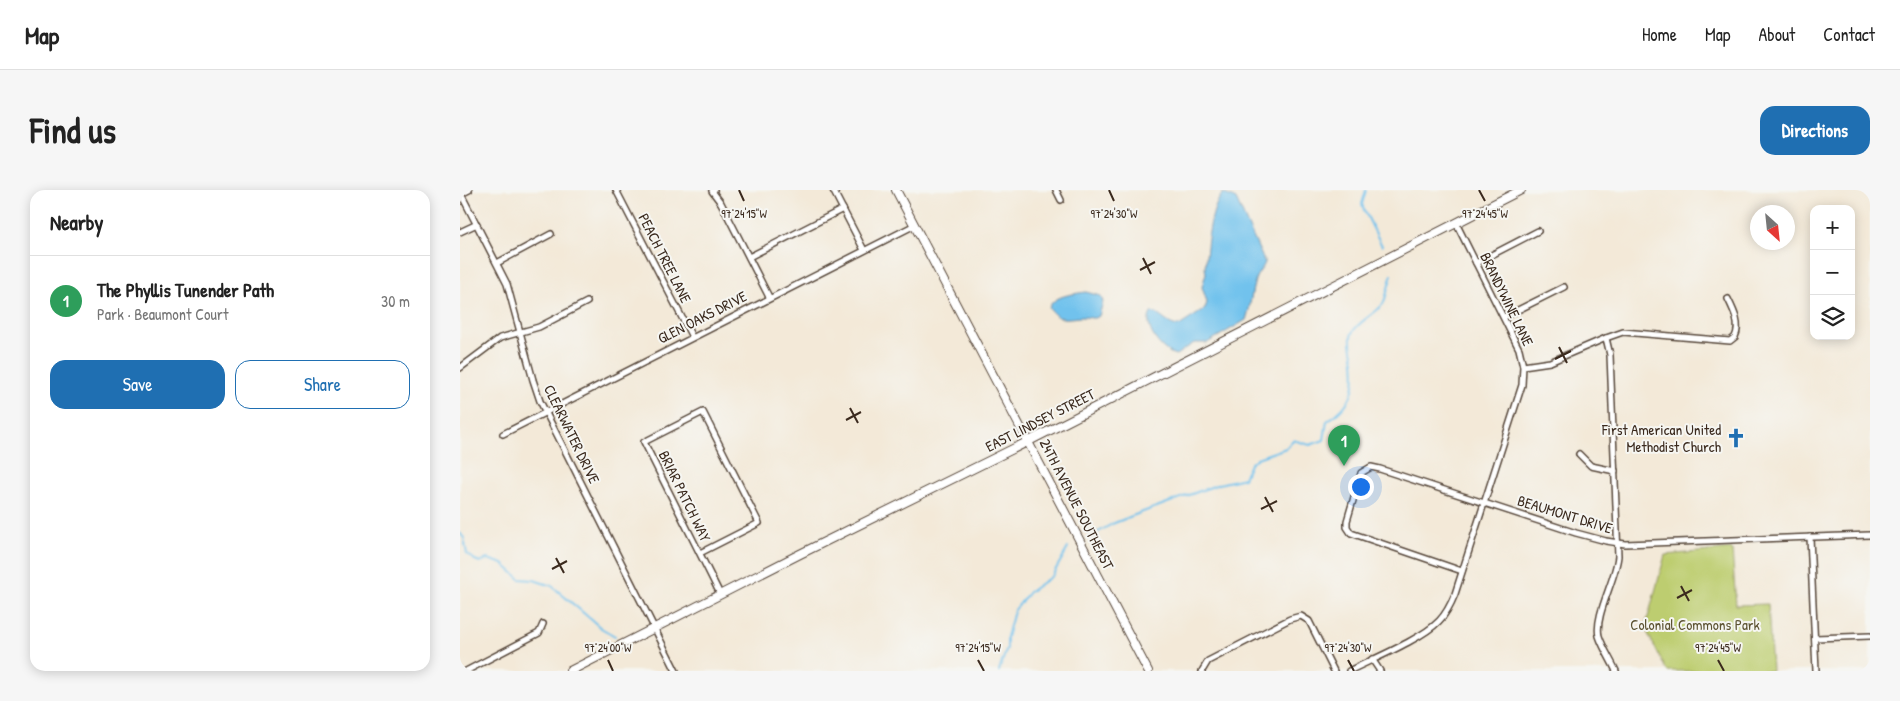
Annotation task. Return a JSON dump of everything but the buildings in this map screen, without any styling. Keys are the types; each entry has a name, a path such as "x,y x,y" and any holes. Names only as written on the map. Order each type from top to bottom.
{"street":[{"path":"461,193 469,190"},
{"name":"PEACH TREE LANE","path":"616,190 692,337"},
{"path":"713,190 769,297"},
{"path":"834,190 864,250"},
{"name":"24TH AVENUE SOUTHEAST","path":"896,190 1148,671"},
{"path":"1056,190 1060,200"},
{"name":"EAST LINDSEY STREET","path":"570,671 654,627 1029,441 1521,190"},
{"name":"CLEARWATER DRIVE","path":"461,193 507,284 536,390 676,671"},
{"path":"749,257 843,209"},
{"name":"BRANDYWINE LANE","path":"1456,223 1519,349 1523,366 1522,385 1485,502"},
{"path":"460,232 477,224"},
{"name":"GLEN OAKS DRIVE","path":"503,434 769,297 915,225"},
{"path":"1476,263 1538,231"},
{"path":"497,262 551,234"},
{"path":"1504,318 1564,286"},
{"path":"1523,366 1550,362 1623,332 1730,341 1735,338 1737,328 1734,311 1728,299"},
{"path":"460,368 500,338 545,324 587,302"},
{"path":"1606,338 1610,355 1618,543 1617,566 1598,626 1599,636 1616,671"},
{"name":"BRIAR PATCH WAY","path":"700,553 759,523 703,412 644,442 720,594"},
{"path":"1580,454 1591,466 1615,471"},
{"name":"BEAUMONT DRIVE","path":"1462,571 1351,533 1347,527 1347,521 1361,473 1368,468 1375,467 1576,533 1618,543 1660,544 1870,535"},
{"path":"1350,671 1427,631 1439,621 1450,604 1485,502"},
{"path":"1810,537 1816,671"},
{"path":"1202,670 1208,661 1294,617 1301,616 1306,618 1315,632 1334,671"},
{"path":"466,671 539,633 543,624"},
{"path":"1814,638 1870,636"},
{"path":"1372,659 1380,671"}],"green space":[{"name":"Colonial Commons Park","path":"1732,549 1736,605 1768,604 1772,671 1667,671 1645,628 1665,555"}],"water":[{"path":"1223,193 1236,199 1265,263 1255,280 1246,320 1207,343 1194,343 1176,355 1164,349 1154,337 1149,324 1149,317 1152,312 1171,324 1179,326 1205,309 1207,302 1202,287 1206,273 1210,229 1218,200"},
{"path":"1086,292 1101,296 1103,302 1097,317 1060,317 1056,316 1049,308 1059,298"}],"waterway":[{"path":"1366,190 1362,204 1382,246"},
{"path":"1095,534 1112,524 1132,516 1219,484 1244,478 1250,464 1257,458 1286,448 1293,440 1310,445 1324,440 1327,421 1343,408 1352,393 1355,376 1351,341 1352,333 1358,325 1383,304 1392,275"},
{"path":"460,533 464,538 467,554 475,560 480,562 488,559 503,564 520,579 534,580 552,586 601,628 615,636"},
{"path":"999,671 1007,648 1007,637 1014,611 1029,592 1052,576 1068,548"}],"place":[{"name":"First American United Methodist Church","path":"1736,438"},
{"name":"The Phyllis Tunender Path","path":"1344,466"}]}
